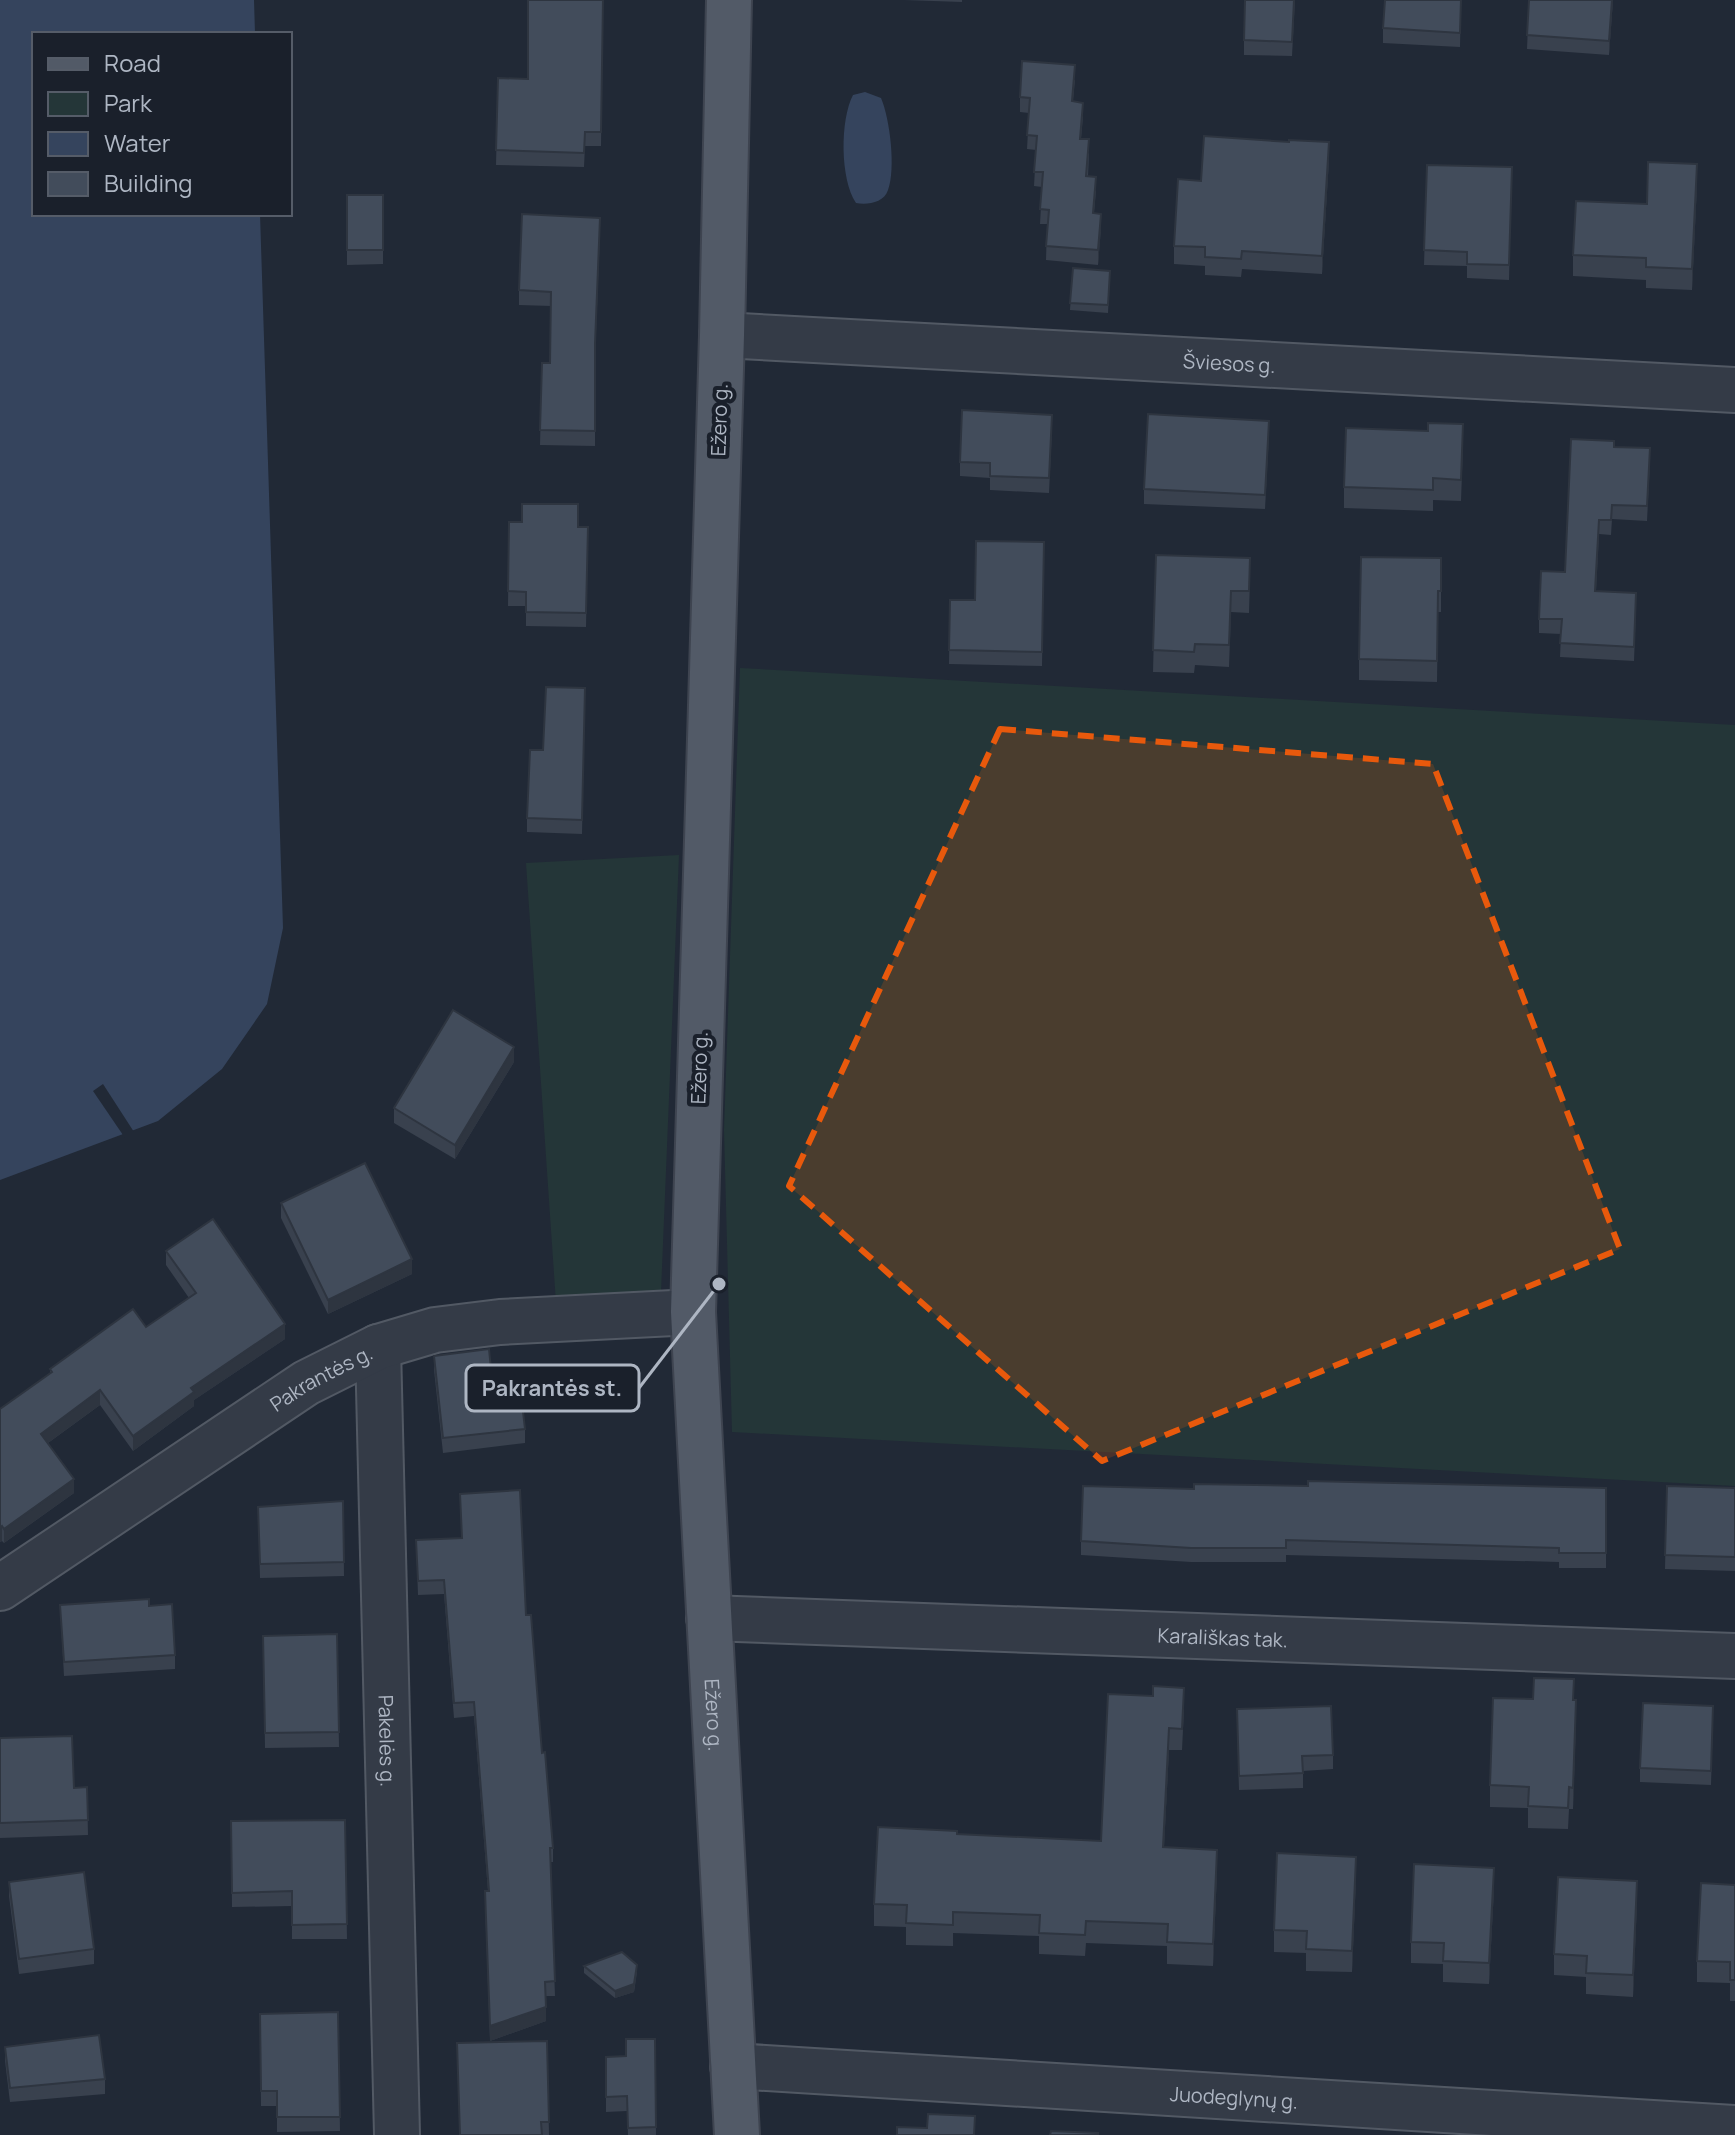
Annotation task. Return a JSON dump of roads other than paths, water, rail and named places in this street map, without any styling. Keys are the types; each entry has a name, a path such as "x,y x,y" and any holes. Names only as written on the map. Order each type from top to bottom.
{"main road":[{"name":"Ežero g.","path":"729,0 693,1312 737,2135"}],"street":[{"name":"Šviesos g.","path":"722,335 1735,390"},
{"name":"Pakrantės g.","path":"0,1588 306,1383 378,1347 435,1330 500,1322 693,1312"},
{"name":"Pakelės g.","path":"378,1347 397,2135"},
{"name":"Karališkas tak.","path":"709,1618 1735,1656"},
{"name":"Juodeglynų g.","path":"733,2066 1735,2128"}],"water":[{"path":"0,0 254,0 255,32 32,32 32,216 260,216 283,928 267,1004 222,1069 158,1121 0,1180"},
{"path":"865,92 881,98 891,144 892,170 883,198 860,204 856,203 847,180 844,134 853,95"}],"place":[{"name":"Pakrantės st.","path":"719,1284"}]}
